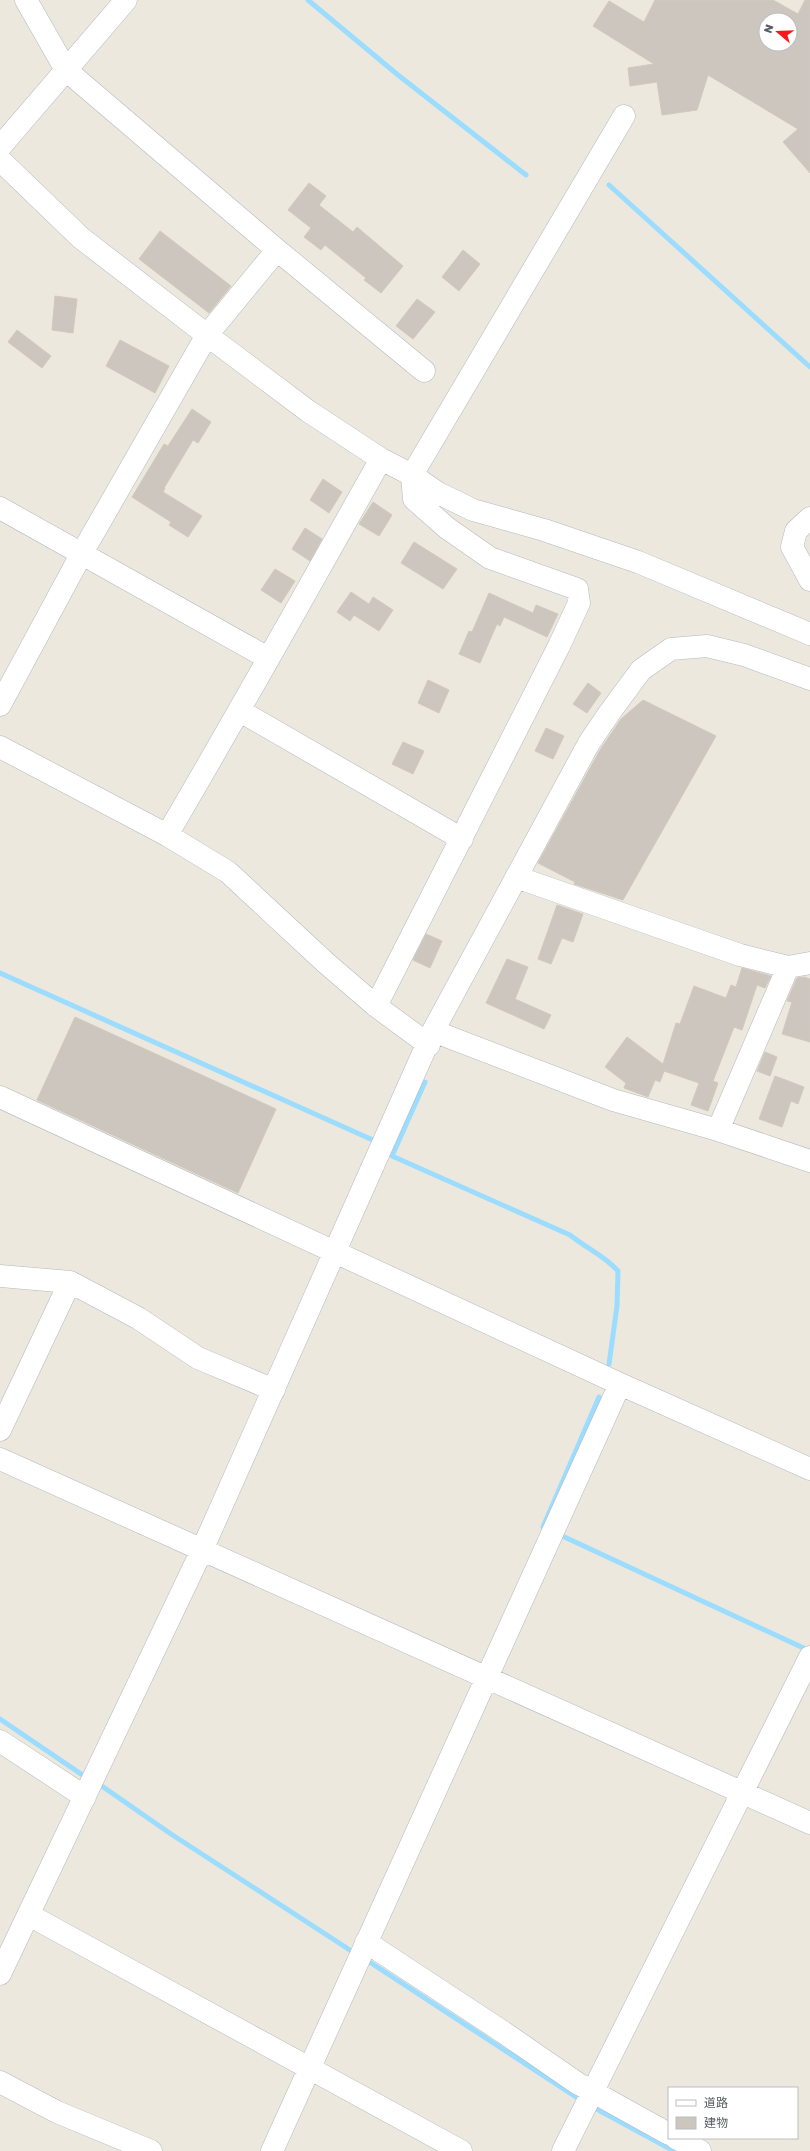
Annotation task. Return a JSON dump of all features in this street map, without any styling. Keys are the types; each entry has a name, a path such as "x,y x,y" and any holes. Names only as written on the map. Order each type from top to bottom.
{"street":[{"path":"26,0 66,70 277,250 424,371"},
{"path":"0,147 126,0"},
{"path":"376,1006 462,839 579,603 577,589 490,558 447,528 414,499 412,475 624,116"},
{"path":"0,160 81,238 308,411 381,459 412,475 438,493 472,510 544,530 638,562 810,634"},
{"path":"0,705 82,553 207,334 277,250"},
{"path":"167,835 240,711 268,658 381,459"},
{"path":"0,508 268,658"},
{"path":"810,518 796,531 792,547 810,580"},
{"path":"0,1974 202,1550 431,1038 522,880 569,779 610,712 641,670 671,649 707,646 744,655 810,679"},
{"path":"240,711 462,839"},
{"path":"0,747 167,835 228,872 326,963 376,1006 431,1038 613,1100 718,1130 810,1161"},
{"path":"522,880 740,955 788,967 810,963"},
{"path":"718,1130 788,967"},
{"path":"0,1097 620,1384 810,1469"},
{"path":"0,1276 70,1282 138,1318 198,1358 274,1390"},
{"path":"0,1430 70,1282"},
{"path":"272,2151 620,1384"},
{"path":"0,1459 810,1823"},
{"path":"563,2151 809,1659"},
{"path":"0,1741 87,1794"},
{"path":"29,1915 461,2151"},
{"path":"366,1944 588,2101 668,2134"},
{"path":"0,2082 57,2112 151,2151"},
{"path":"678,2139 700,2151"}],"building":[{"path":"655,0 773,0 794,12 758,12 758,52 798,52 798,14 805,0 810,0 810,173 783,142 798,129 708,75 697,110 662,115 657,82 630,86 628,68 654,64 593,26 609,1 644,22"},
{"path":"309,183 326,196 319,205 353,232 357,227 403,266 381,293 364,280 366,278 325,245 321,250 304,237 311,228 288,210"},
{"path":"160,231 231,286 209,313 139,259"},
{"path":"463,250 480,264 459,291 442,277"},
{"path":"55,296 77,299 73,333 52,330"},
{"path":"417,299 435,312 413,339 396,326"},
{"path":"17,330 51,356 42,368 8,342"},
{"path":"120,340 169,366 155,393 106,366"},
{"path":"192,409 211,422 198,443 193,440 163,492 202,516 188,537 169,525 171,522 132,497 164,444 168,446"},
{"path":"323,479 342,492 329,513 310,500"},
{"path":"373,502 392,515 379,536 359,524"},
{"path":"305,528 322,539 310,561 292,549"},
{"path":"414,542 457,569 443,589 401,563"},
{"path":"275,569 295,581 281,603 261,590"},
{"path":"351,592 369,604 373,597 393,610 379,631 354,615 350,621 337,612"},
{"path":"489,593 533,613 536,605 558,614 547,637 504,617 500,626 497,624 480,663 459,654 469,631 472,632"},
{"path":"428,680 449,690 439,713 418,703"},
{"path":"588,683 601,693 587,713 573,704"},
{"path":"643,700 716,736 623,900 574,884 575,882 538,863 600,750 621,719"},
{"path":"546,728 564,736 553,759 535,751"},
{"path":"403,742 424,751 413,774 392,764"},
{"path":"557,905 583,914 573,942 562,938 551,964 538,959"},
{"path":"426,934 442,941 430,968 413,960"},
{"path":"507,959 528,967 515,999 551,1015 544,1029 486,1003"},
{"path":"742,968 771,976 765,988 757,985 742,1030 734,1027 713,1081 718,1083 708,1111 691,1105 699,1083 664,1071 660,1082 655,1080 648,1097 624,1088 626,1083 605,1067 627,1037 663,1064 676,1023 680,1024 694,986 726,998 731,985 736,987"},
{"path":"804,977 810,979 810,1042 782,1034 792,1002 787,1001 797,978"},
{"path":"75,1017 276,1109 238,1193 37,1100"},
{"path":"765,1052 777,1057 770,1076 757,1071"},
{"path":"775,1076 804,1087 798,1104 791,1101 782,1127 759,1119"}],"waterway":[{"path":"308,0 398,75 526,175"},
{"path":"609,185 810,367"},
{"path":"0,973 375,1141"},
{"path":"425,1082 392,1156 570,1235 613,1266 618,1271 617,1306 609,1364"},
{"path":"549,1530 543,1527 599,1397"},
{"path":"558,1534 810,1651"},
{"path":"0,1719 87,1778"},
{"path":"96,1782 171,1834 356,1954"},
{"path":"365,1959 582,2101"},
{"path":"591,2106 674,2151"}]}
